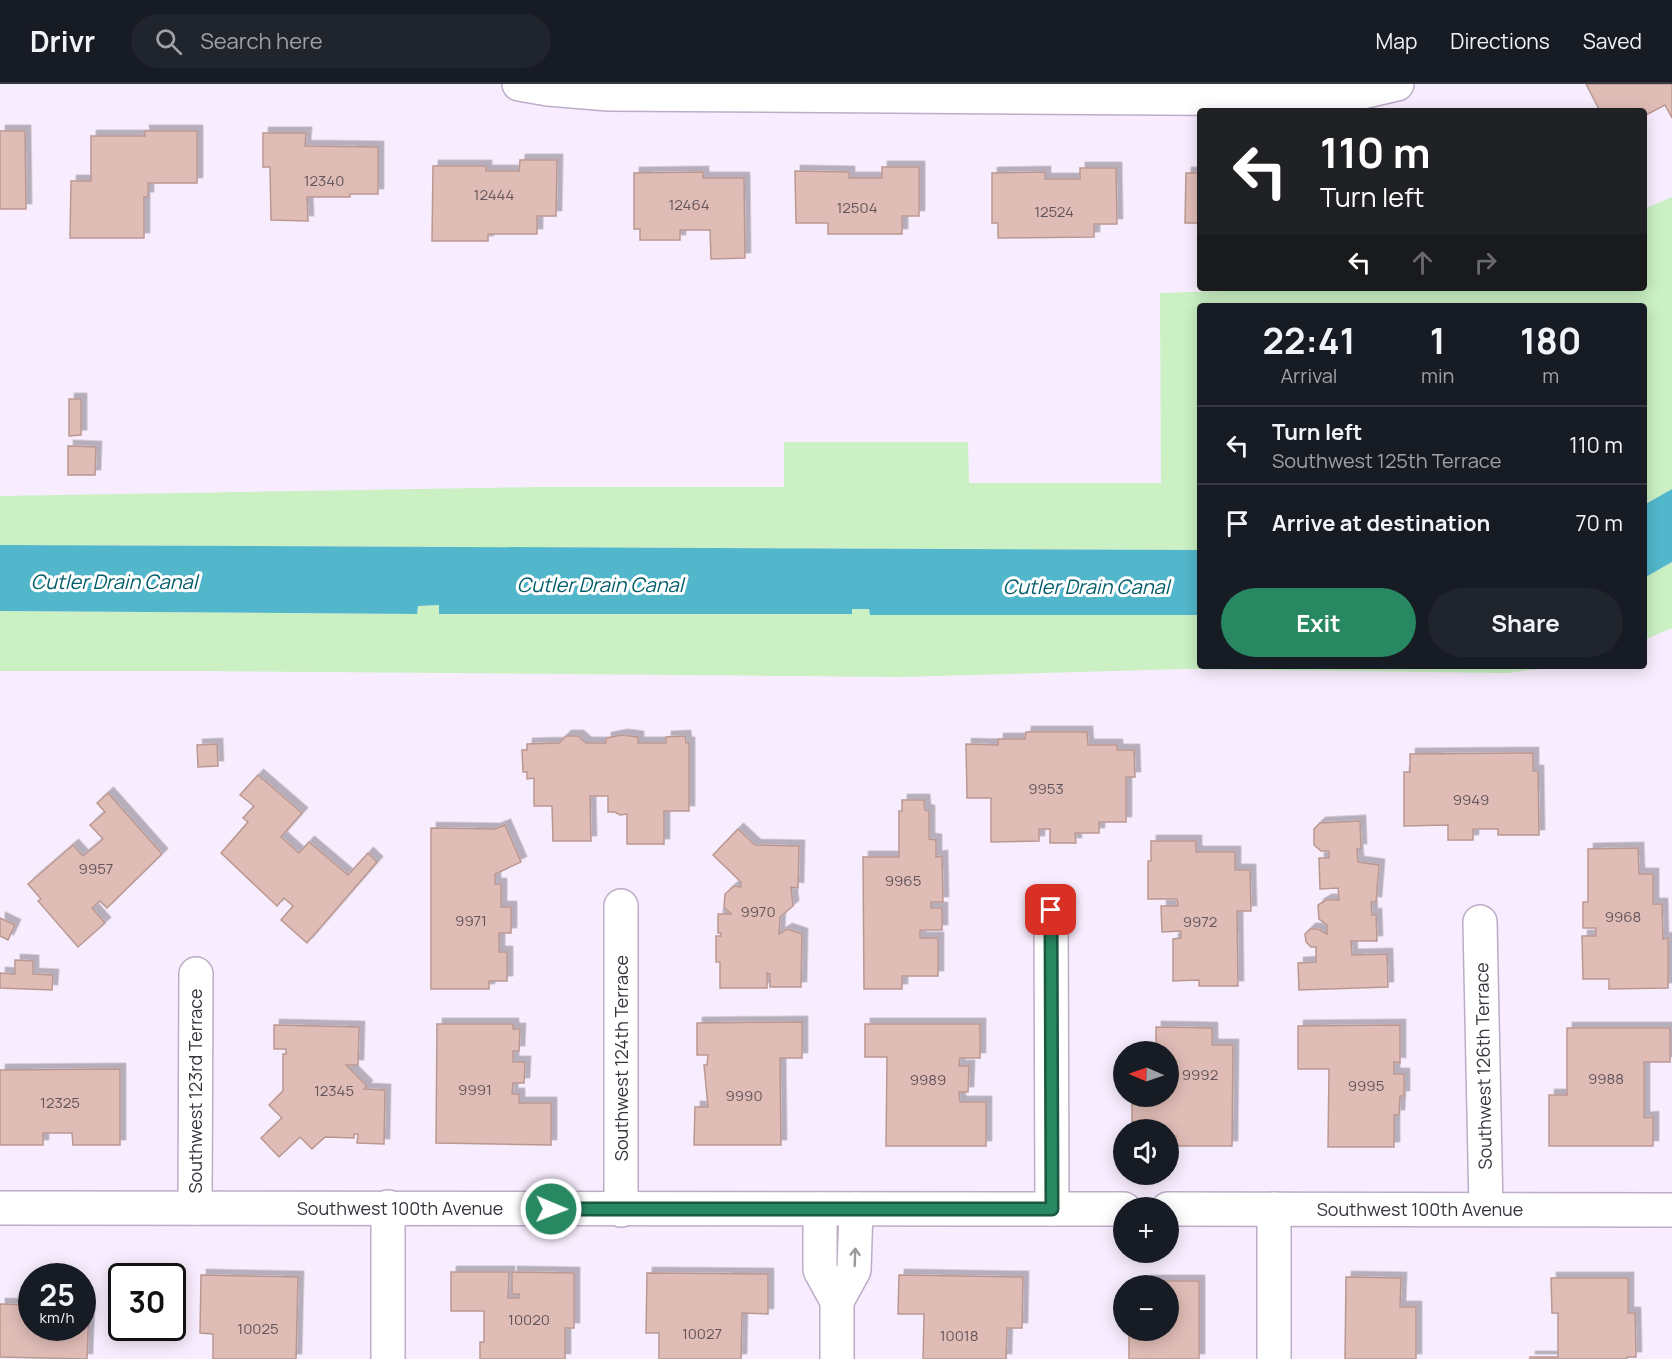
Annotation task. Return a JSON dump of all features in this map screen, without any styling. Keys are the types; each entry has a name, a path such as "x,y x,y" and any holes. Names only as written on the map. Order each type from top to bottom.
{"street":[{"path":"519,84 609,94 1139,92 1312,99 1341,97 1397,84"},
{"name":"Southwest 124th Terrace","path":"621,906 621,1210"},
{"path":"1051,910 1052,1209"},
{"name":"Southwest 126th Terrace","path":"1480,922 1486,1209"},
{"name":"Southwest 123rd Terrace","path":"195,1208 196,974"},
{"path":"388,1207 388,1359"},
{"name":"Southwest 100th Avenue","path":"0,1208 1113,1209"},
{"path":"820,1209 820,1270 837,1301"},
{"path":"837,1359 837,1301 854,1270 856,1209"},
{"name":"Southwest 100th Avenue","path":"1179,1209 1672,1210"},
{"path":"1274,1209 1274,1359"}],"green space":[{"path":"1672,197 1672,489 1647,503 1647,303 1197,303 1197,550 0,545 0,496 542,487 784,487 784,442 968,442 969,483 1161,483 1160,293 1647,291 1647,208"},
{"path":"1672,562 1672,628 1647,639 1647,576"},
{"path":"440,605 439,614 851,614 852,609 869,609 870,615 1197,615 1197,669 1538,669 1507,673 1184,669 901,677 0,671 0,611 417,614 418,606"}],"water":[{"path":"1672,489 1672,562 1647,576 1647,503"},
{"name":"Cutler Drain Canal","path":"0,545 1197,550 1197,615 870,615 869,609 852,609 852,614 439,614 439,605 418,606 417,614 0,611"}],"building":[{"path":"1586,84 1672,84 1672,118 1665,105 1647,114 1647,108 1598,108"},
{"path":"0,131 25,131 26,209 0,209"},
{"path":"144,131 197,131 197,183 148,183 148,197 144,197 144,238 70,238 71,181 91,181 91,136 145,136"},
{"path":"263,133 306,133 305,146 378,147 378,194 350,194 350,197 307,197 308,221 271,220 270,167 263,167"},
{"path":"520,160 557,160 556,216 537,216 537,234 488,234 488,241 432,241 433,166 486,166 486,171 519,171"},
{"path":"882,167 919,167 919,216 902,216 902,234 828,234 828,223 796,223 795,171 849,172 849,178 882,178"},
{"path":"1080,168 1116,168 1117,224 1094,224 1094,237 998,238 998,223 992,223 992,173 1045,172 1045,179 1080,179"},
{"path":"703,172 703,178 744,178 745,258 711,259 710,230 680,230 680,240 640,240 640,229 634,229 634,173"},
{"path":"1186,173 1197,173 1197,223 1185,223"},
{"path":"69,399 81,399 81,435 69,436"},
{"path":"68,446 96,447 95,475 68,475"},
{"path":"1026,732 1087,732 1088,745 1117,745 1117,750 1134,750 1135,777 1126,777 1126,822 1099,822 1099,833 1075,833 1076,843 1050,843 1050,829 1039,829 1039,841 991,842 991,798 967,798 966,744 998,745 998,739 1025,739"},
{"path":"622,735 638,737 638,743 666,743 666,737 685,736 686,743 689,743 689,811 664,811 664,844 627,844 627,814 608,812 608,796 590,796 591,841 553,841 552,806 534,806 534,778 527,779 527,772 523,772 522,750 527,750 527,744 559,743 566,736 578,736 586,743 606,743 606,738"},
{"path":"217,744 218,766 198,767 197,745"},
{"path":"1533,753 1533,771 1538,771 1539,835 1498,835 1498,829 1473,829 1473,840 1448,840 1448,825 1404,826 1404,772 1410,772 1410,754"},
{"path":"258,775 302,813 281,837 299,853 309,842 348,875 368,853 377,862 307,943 281,920 293,906 284,898 277,906 221,853 248,822 243,818 254,806 240,795"},
{"path":"108,793 162,854 107,908 100,901 92,908 105,923 78,947 38,901 41,899 28,884 73,845 83,856 103,839 90,825 105,812 97,803"},
{"path":"902,800 924,800 925,810 929,811 929,839 936,840 936,857 942,856 943,902 931,902 931,908 942,908 942,930 920,930 920,938 938,938 938,976 902,976 902,989 864,989 863,857 899,857 899,811 902,811"},
{"path":"1360,821 1361,849 1357,849 1358,862 1379,865 1376,902 1371,902 1372,915 1376,914 1377,941 1351,941 1352,955 1387,954 1388,987 1299,990 1298,963 1316,962 1316,947 1311,947 1306,942 1305,934 1310,929 1318,929 1327,934 1327,925 1319,919 1318,905 1326,900 1339,900 1338,888 1320,889 1319,858 1329,858 1329,851 1321,851 1314,845 1314,829 1320,823"},
{"path":"505,825 521,862 495,874 495,884 501,884 501,907 511,907 511,933 499,933 499,952 507,952 507,981 489,981 489,989 431,989 431,828 495,829"},
{"path":"738,829 755,845 799,846 798,888 791,887 793,906 780,917 779,934 787,929 802,934 801,987 770,987 770,974 767,973 767,988 720,988 720,962 716,962 716,936 721,936 721,933 718,933 718,914 731,914 724,907 725,894 734,886 741,887 741,882 713,855"},
{"path":"1151,841 1196,841 1196,852 1235,852 1235,870 1250,870 1251,911 1237,911 1238,986 1199,986 1199,980 1173,981 1173,939 1181,938 1181,931 1162,932 1161,906 1178,906 1177,899 1148,899 1148,861 1151,861"},
{"path":"1638,848 1639,874 1653,874 1653,904 1662,904 1663,939 1668,938 1668,988 1609,989 1609,979 1583,979 1582,936 1596,936 1596,928 1583,928 1583,902 1588,902 1588,849"},
{"path":"0,918 15,925 8,940 0,936"},
{"path":"15,960 33,961 33,974 53,975 52,990 0,988 0,973 15,974"},
{"path":"802,1022 802,1058 780,1058 781,1145 694,1145 695,1107 708,1107 704,1065 707,1065 708,1055 697,1055 697,1023"},
{"path":"437,1024 513,1024 513,1029 520,1029 519,1051 513,1051 513,1062 525,1062 524,1083 513,1083 512,1094 519,1094 519,1103 551,1103 551,1145 436,1143"},
{"path":"865,1024 980,1024 980,1058 960,1058 959,1066 969,1066 968,1092 959,1092 960,1102 986,1102 986,1146 886,1146 887,1057 865,1057"},
{"path":"274,1025 359,1027 358,1065 346,1065 367,1086 364,1089 385,1090 384,1144 357,1143 358,1134 354,1134 354,1138 325,1137 312,1149 300,1137 279,1157 261,1138 282,1118 269,1105 283,1091 283,1054 286,1054 286,1049 274,1049"},
{"path":"1400,1025 1400,1063 1394,1062 1394,1074 1404,1074 1404,1096 1400,1096 1399,1115 1394,1115 1394,1147 1328,1147 1329,1069 1298,1069 1298,1026"},
{"path":"1156,1027 1212,1028 1212,1045 1233,1045 1232,1146 1179,1146 1179,1119 1132,1119 1132,1107 1179,1107 1179,1041 1156,1041"},
{"path":"1567,1028 1670,1028 1670,1062 1644,1062 1644,1118 1653,1117 1653,1146 1549,1146 1549,1095 1567,1095"},
{"path":"120,1069 120,1145 73,1145 72,1133 43,1133 43,1145 0,1145 0,1070"},
{"path":"451,1272 509,1272 508,1298 519,1298 519,1294 512,1294 512,1272 574,1273 574,1328 565,1328 565,1359 480,1359 480,1342 484,1342 484,1311 451,1311"},
{"path":"647,1273 768,1274 768,1314 742,1313 741,1359 659,1359 659,1333 646,1333"},
{"path":"201,1275 298,1277 296,1359 213,1359 213,1334 200,1333"},
{"path":"899,1275 1023,1277 1022,1328 1007,1328 1006,1359 923,1359 924,1314 898,1314"},
{"path":"1346,1277 1401,1278 1400,1307 1416,1307 1416,1359 1345,1359"},
{"path":"1551,1278 1628,1278 1628,1313 1635,1313 1636,1357 1627,1357 1627,1359 1530,1359 1530,1357 1558,1357 1558,1313 1552,1313"},
{"path":"1179,1281 1199,1281 1199,1359 1129,1359 1129,1341 1179,1341"},
{"path":"0,1304 18,1305 18,1341 88,1341 87,1359 0,1357"}],"route":[{"path":"551,1209 1052,1209 1051,910"}]}
